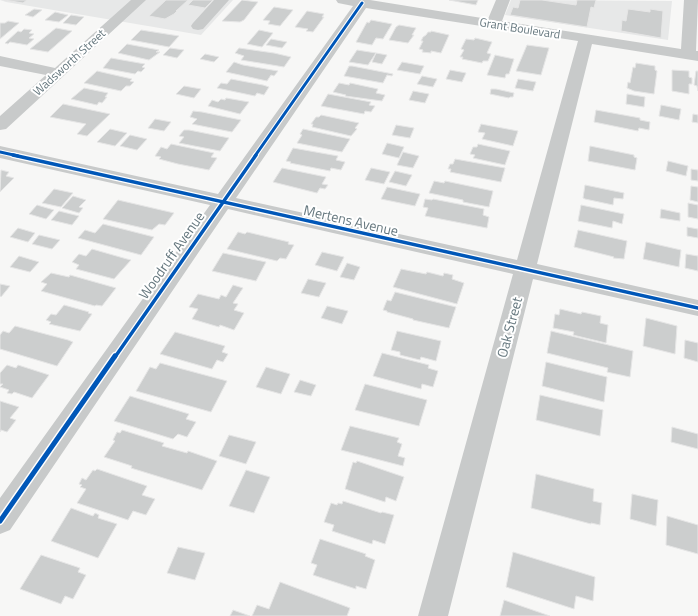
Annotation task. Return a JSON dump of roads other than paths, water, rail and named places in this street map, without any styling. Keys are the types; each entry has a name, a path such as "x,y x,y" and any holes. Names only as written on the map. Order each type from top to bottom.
{"street":[{"name":"Wadsworth Street","path":"0,125 139,0"},
{"path":"198,26 222,0"},
{"path":"493,24 503,0"},
{"path":"691,0 693,55"},
{"name":"Grant Boulevard","path":"352,2 693,55"},
{"name":"Woodruff Avenue","path":"0,521 222,202 352,2"},
{"name":"Oak Street","path":"433,616 586,38"},
{"path":"0,61 58,72"},
{"name":"Mertens Avenue","path":"0,152 698,308"}]}
